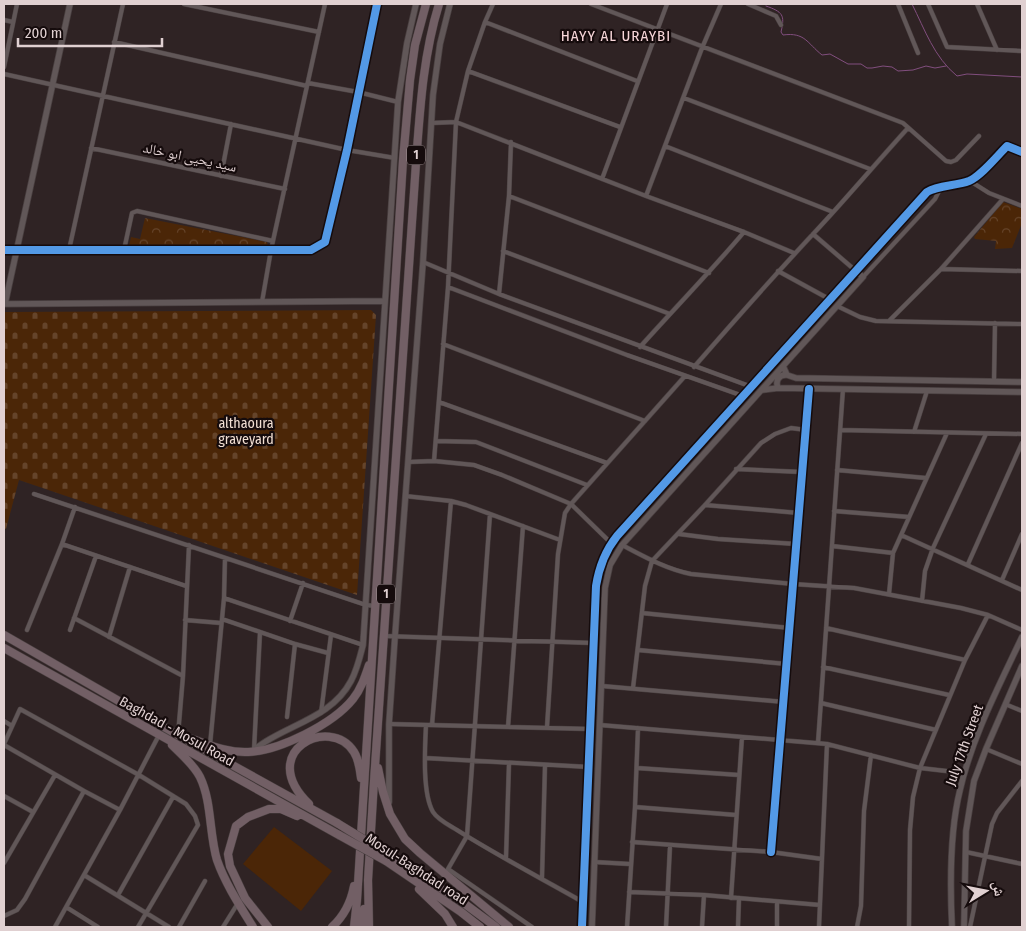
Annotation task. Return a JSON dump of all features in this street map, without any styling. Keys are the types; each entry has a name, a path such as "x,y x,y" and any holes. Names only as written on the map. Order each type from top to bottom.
{"highway":[{"name":"1","path":"374,646 382,479 395,307 403,160 410,80 426,4"},
{"name":"1","path":"368,880 422,84 428,44 439,4"},
{"path":"410,80 422,84"},
{"path":"395,307 407,308"},
{"path":"373,479 382,479"},
{"path":"4,635 178,735 337,823 386,857 465,904 496,927"},
{"path":"178,735 230,751 252,751 294,739 338,714 353,699 367,673 374,646"},
{"path":"354,927 374,646"},
{"name":"Baghdad - Mosul Road","path":"4,648 339,835"},
{"path":"162,737 193,767 200,777 206,796 216,856 238,903 253,927"},
{"path":"316,811 299,794 292,779 290,765 294,752 298,747 304,742 318,738 334,739 348,746 353,751 360,770 363,806"},
{"path":"377,755 383,792 390,814 398,830 412,846 509,927"},
{"path":"268,927 244,898 230,866 228,854 236,826 248,817 269,809 281,809 322,825"},
{"name":"Mosul-Baghdad road","path":"339,835 386,857 407,877 461,912 480,927"},
{"path":"332,927 340,920 348,907 353,894 360,859"},
{"path":"407,877 445,914 453,927"},
{"path":"362,927 368,880"},
{"path":"368,880 369,927"}],"street":[{"path":"4,67 17,4"},
{"path":"70,4 4,304 385,301"},
{"path":"69,250 122,4"},
{"path":"184,4 319,32"},
{"path":"262,302 273,240 325,4"},
{"path":"4,250 311,250 325,242 347,150 377,4"},
{"path":"252,751 265,742 314,718 334,704 351,682 358,666 363,645 398,102 407,43 416,4"},
{"path":"390,814 388,785 389,724 423,262 431,123 440,44 450,4"},
{"path":"434,461 448,287 456,122 468,71 484,22 493,4"},
{"path":"590,4 903,123 944,160 949,162 956,160 979,136"},
{"path":"602,179 667,4"},
{"path":"646,196 702,48 721,4"},
{"path":"748,4 759,6 776,16 781,25"},
{"path":"898,4 918,53"},
{"path":"928,4 947,48 1022,51"},
{"path":"977,4 996,50"},
{"path":"4,20 13,22"},
{"path":"484,22 637,81"},
{"path":"114,42 308,85 358,92 398,102"},
{"path":"468,71 620,127"},
{"path":"4,74 347,150 403,160"},
{"path":"684,98 870,169"},
{"path":"431,123 456,122 744,232 794,253"},
{"path":"221,176 231,124"},
{"path":"694,367 794,253 908,128"},
{"path":"499,294 509,196 511,142"},
{"path":"665,146 833,212"},
{"path":"582,927 598,577 603,559 611,543 927,192 970,181 1007,146 1022,152"},
{"name":"سيد يحيى ابو خالد","path":"91,148 285,190"},
{"path":"970,181 1003,199 1022,206"},
{"path":"592,927 606,580 613,558 622,545 697,460 935,199 940,189"},
{"path":"509,196 709,274"},
{"path":"889,321 941,269 1003,199"},
{"path":"124,250 132,213 136,211 273,240"},
{"path":"640,347 709,274 744,232"},
{"path":"813,234 863,277"},
{"path":"503,251 670,314"},
{"path":"423,262 499,294 752,387"},
{"path":"941,269 1022,271"},
{"path":"778,271 831,300"},
{"path":"448,287 744,397"},
{"path":"837,306 860,318 889,321 1022,324"},
{"path":"994,382 995,324"},
{"path":"443,344 645,421"},
{"path":"627,355 632,344"},
{"path":"783,366 787,375"},
{"path":"700,382 706,371"},
{"path":"778,388 776,383 782,375 794,378 1022,382"},
{"path":"547,727 560,540 565,513 587,485 685,376"},
{"path":"762,390 809,388 1022,392"},
{"path":"772,852 809,388"},
{"path":"818,743 843,389"},
{"path":"914,432 927,391"},
{"path":"439,402 607,463"},
{"path":"633,688 645,586 652,561 679,534 760,443 775,434 791,428 806,430"},
{"path":"840,430 1022,434"},
{"path":"889,594 893,553 947,433"},
{"path":"922,601 925,571 932,548 986,434"},
{"path":"436,441 476,442 587,485"},
{"path":"968,564 1022,442"},
{"path":"691,455 697,460"},
{"path":"408,462 434,461 474,465 571,504 611,543"},
{"path":"736,469 802,472"},
{"path":"837,470 926,478"},
{"path":"34,494 366,605 376,606"},
{"path":"405,496 450,501 560,540"},
{"path":"432,725 450,501"},
{"path":"705,505 799,513"},
{"path":"27,630 75,507"},
{"path":"834,511 909,517"},
{"path":"490,514 467,836 448,869 532,927"},
{"path":"508,727 523,526"},
{"path":"679,534 718,539 796,544"},
{"path":"1002,580 1022,534"},
{"path":"901,535 1022,590"},
{"path":"62,544 186,586"},
{"path":"178,735 189,545"},
{"path":"622,545 676,571 793,584 854,588 961,608 988,615 1022,630"},
{"path":"832,546 893,553"},
{"path":"70,630 96,556"},
{"path":"210,745 224,598 225,558"},
{"path":"109,637 130,567"},
{"path":"290,621 303,583"},
{"path":"224,598 363,645"},
{"path":"642,614 790,628"},
{"path":"909,927 910,830 913,797 920,768 949,695 988,615"},
{"path":"74,618 182,676"},
{"path":"185,620 221,621 328,653"},
{"path":"595,624 598,622 602,624 603,638"},
{"path":"826,628 965,660"},
{"path":"252,751 260,632"},
{"path":"321,713 331,635"},
{"path":"384,636 594,642"},
{"name":"July 17th Street","path":"952,927 952,860 956,812 964,773 978,736 1020,649 1022,637"},
{"path":"287,717 295,644"},
{"path":"638,650 787,664"},
{"name":"July 17th Street","path":"964,927 966,831 974,781 986,748 1022,666"},
{"path":"823,667 949,695"},
{"path":"602,686 784,702"},
{"path":"821,703 936,730"},
{"path":"1005,704 1022,711"},
{"path":"120,810 84,792 4,744 20,709 139,774 186,804 195,816 198,825 138,927"},
{"path":"4,721 12,726"},
{"path":"389,724 591,729"},
{"path":"426,725 425,758 428,797 433,811 439,818 583,902"},
{"path":"600,725 827,744 920,768 964,773"},
{"path":"627,927 638,728"},
{"path":"55,927 139,774 162,737"},
{"path":"731,898 742,737"},
{"path":"819,927 827,744"},
{"path":"590,745 593,757 597,758 599,756"},
{"path":"986,748 1022,764"},
{"path":"857,927 861,906 864,811 871,755"},
{"path":"425,758 589,767"},
{"path":"506,858 509,763"},
{"path":"542,878 545,765"},
{"path":"637,768 739,775"},
{"path":"4,863 55,775"},
{"path":"970,927 992,824 996,813 1022,780"},
{"path":"4,916 16,910 25,899 84,792"},
{"path":"4,796 33,812"},
{"path":"118,895 173,796"},
{"path":"635,806 736,815"},
{"path":"632,842 772,852 822,859"},
{"path":"666,927 670,846"},
{"path":"966,852 1022,864"},
{"path":"594,862 630,864"},
{"path":"84,874 169,927"},
{"path":"179,927 205,881"},
{"path":"629,892 820,905"},
{"path":"702,927 704,896"},
{"path":"738,927 739,898"},
{"path":"777,902 777,927"},
{"path":"223,927 238,903"},
{"path":"66,907 98,927"}],"green space":[{"path":"1003,202 1022,209 1022,223 1012,248 995,249 996,241 975,239 974,237"},
{"path":"145,218 267,242 268,246 129,246 131,237 140,239"},
{"name":"althaoura graveyard","path":"371,310 376,315 357,595 19,480 6,529 4,528 4,312"},
{"path":"274,827 332,871 301,911 243,864"}],"waterway":[{"path":"912,4 936,52 957,76 967,74 1022,77"},
{"path":"766,6 776,10 781,15 783,22 781,32 783,35 801,37 822,55 830,54 848,64 861,64 867,68 892,67 898,71 913,70 926,66 935,68 946,66"}],"cycle path":[{"path":"4,250 311,250 325,242 347,150 377,4"},
{"path":"582,927 596,586 599,572 609,547 927,192 936,188 969,181 984,170 1007,146 1022,152"},
{"path":"771,852 809,389"}],"district":[{"name":"HAYY AL URAYBI","path":"616,36"}]}
